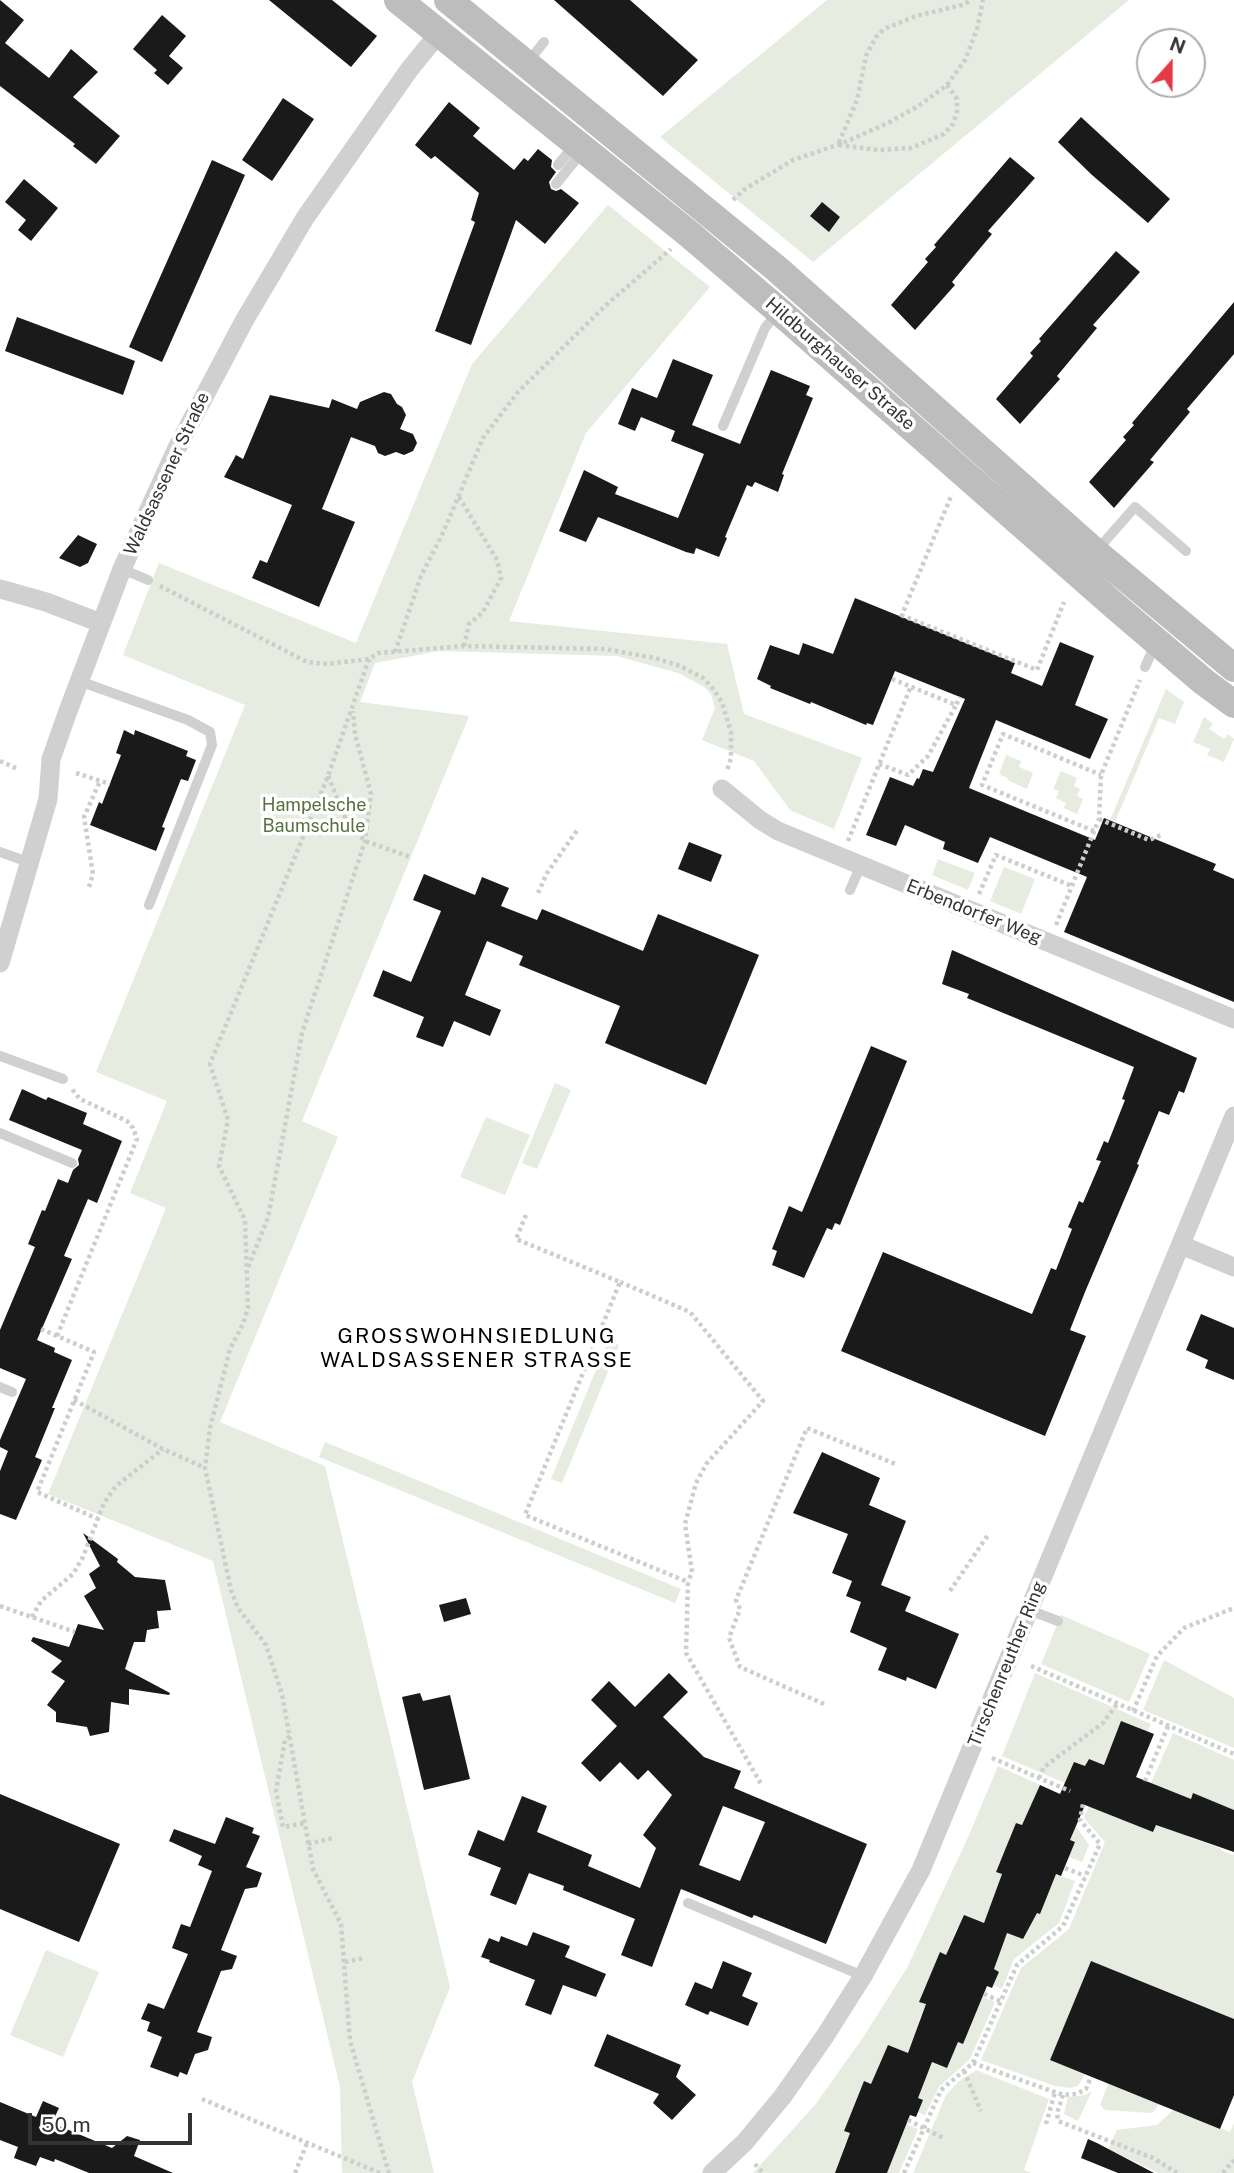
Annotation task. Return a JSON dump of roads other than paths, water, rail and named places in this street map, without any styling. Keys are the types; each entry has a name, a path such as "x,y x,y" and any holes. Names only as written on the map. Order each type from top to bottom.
{"main road":[{"name":"Hildburghauser Straße","path":"398,0 439,33 523,78 777,269 1096,552 1234,668"},
{"name":"Hildburghauser Straße","path":"439,33 457,3 523,78 572,153 779,311 1151,654 1204,682 1234,704"}],"street":[{"name":"Waldsassener Straße","path":"0,963 48,799 51,759 122,569 183,435 254,303 305,218 402,80 439,33"},
{"path":"0,589 46,602 101,623"},
{"name":"Erbendorfer Weg","path":"722,789 778,831 1234,1019"},
{"name":"Tirschenreuther Ring","path":"712,2173 745,2142 783,2096 863,1976 930,1852 1234,1116"},
{"path":"1181,1245 1234,1267"}],"lane":[{"path":"523,78 544,43"},
{"path":"556,184 572,153"},
{"path":"723,426 765,328 779,311"},
{"path":"1096,552 1135,507 1186,551"},
{"path":"122,569 148,580"},
{"path":"79,681 188,720 210,732 212,746 149,905"},
{"path":"0,852 28,862"},
{"path":"850,890 861,865"},
{"path":"0,1056 64,1079"},
{"path":"0,1133 72,1163"},
{"path":"0,1387 12,1392"},
{"path":"1029,1609 1058,1621"},
{"path":"688,1903 863,1976"}],"district":[{"name":"GROSSWOHNSIEDLUNG WALDSASSENER STRASSE","path":"477,1349"}],"park label":[{"name":"Hampelsche Baumschule","path":"314,815"}]}
